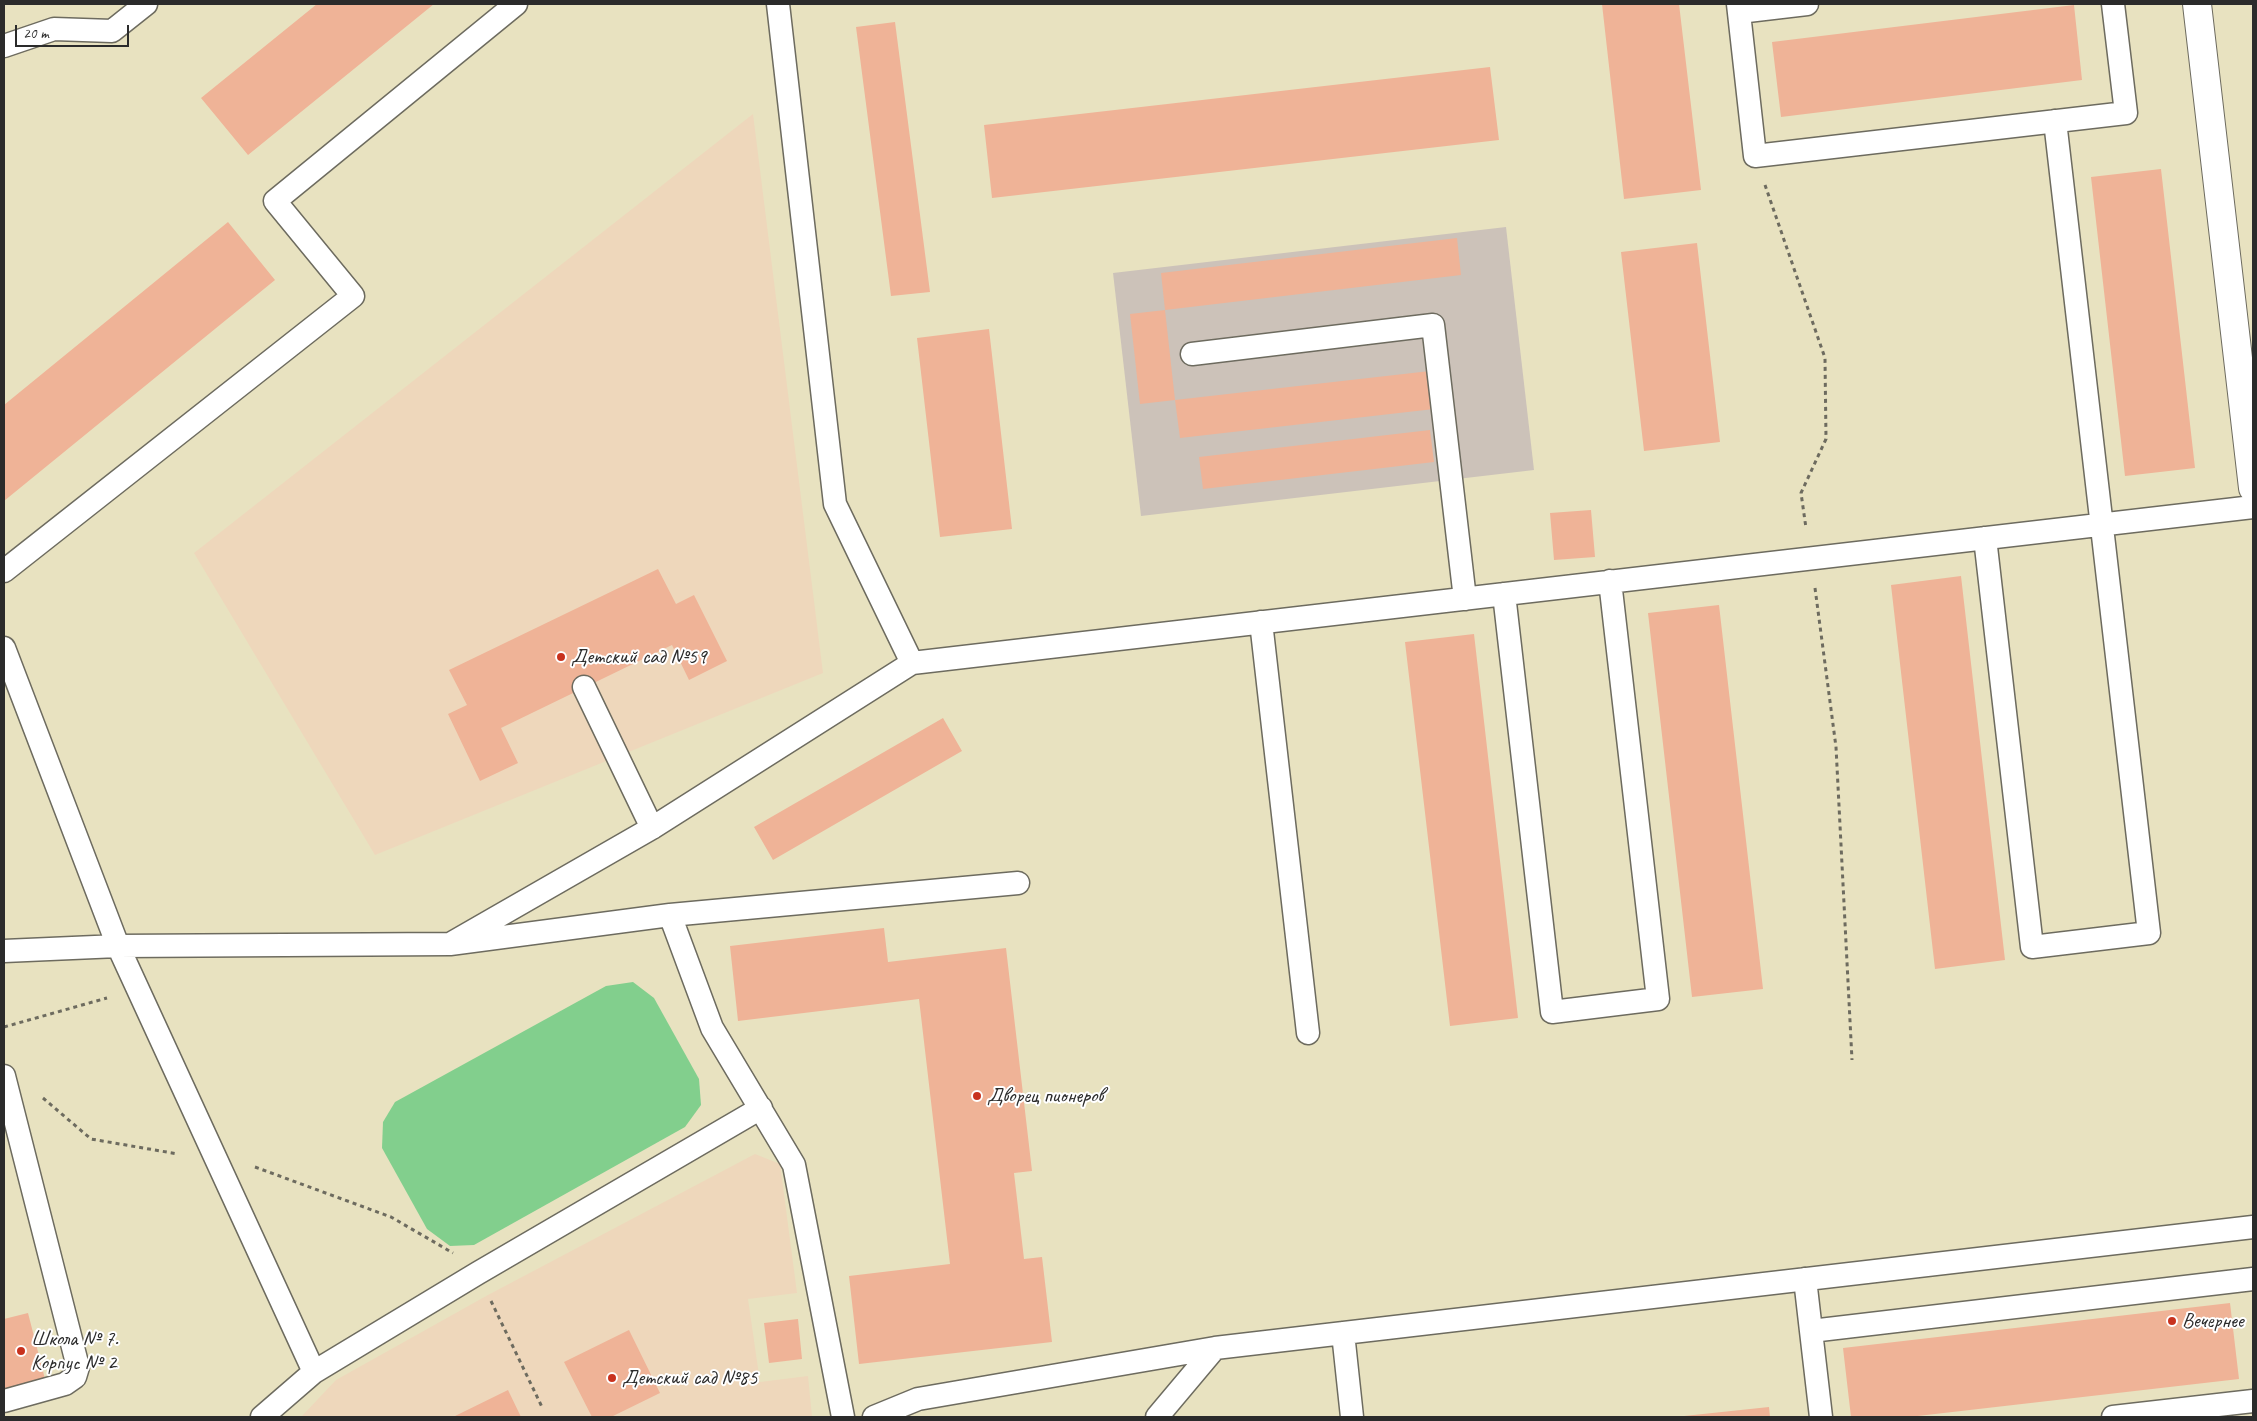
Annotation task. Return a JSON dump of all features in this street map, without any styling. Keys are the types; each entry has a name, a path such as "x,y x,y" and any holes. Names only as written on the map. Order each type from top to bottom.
{"street":[{"path":"2197,4 2253,488"}],"lane":[{"path":"4,46 54,29 112,31 146,4"},
{"path":"4,571 353,296 275,201 516,4"},
{"path":"778,4 835,504 912,663"},
{"path":"1807,4 1738,8 1755,156 2126,113 2113,4"},
{"path":"1985,538 2032,947 2149,933 2055,121"},
{"path":"1192,354 1433,325 1465,599"},
{"path":"450,944 652,828 912,663 2253,507"},
{"path":"1504,594 1552,1012 1658,999 1610,581"},
{"path":"1261,622 1308,1034"},
{"path":"4,648 118,946 314,1372"},
{"path":"584,687 652,828"},
{"path":"4,951 118,946 450,944 670,915 1018,883"},
{"path":"670,915 712,1028 794,1165 843,1417"},
{"path":"4,1076 78,1367 74,1377 65,1384 4,1401"},
{"path":"262,1417 314,1372 478,1273 761,1108"},
{"path":"874,1417 918,1399 1215,1348 2253,1227"},
{"path":"1805,1279 1821,1417"},
{"path":"1811,1331 2253,1279"},
{"path":"1343,1333 1352,1417"},
{"path":"1157,1417 1215,1348"},
{"path":"2113,1417 2188,1413 2253,1401"}],"path":[{"path":"1755,156 1825,358 1826,438 1801,493 1836,748 1852,1060"},
{"path":"4,1026 138,990"},
{"path":"478,1273 542,1407"}],"shaded area":[{"path":"753,114 823,673 375,855 194,553"},
{"path":"1506,227 1534,470 1141,516 1113,273"},
{"path":"755,1154 780,1164 797,1293 748,1299 760,1382 808,1376 812,1417 301,1417 336,1380 488,1295"}],"green space":[{"path":"633,982 654,998 699,1079 701,1105 685,1127 474,1245 450,1246 427,1229 382,1148 383,1122 395,1102 606,986"}],"building":[{"path":"317,4 434,4 248,155 201,98"},
{"path":"1602,4 1679,4 1701,190 1624,199"},
{"path":"2074,5 2082,80 1781,117 1772,42"},
{"path":"895,22 930,292 891,296 856,27"},
{"path":"1490,67 1499,140 992,198 984,125"},
{"path":"2161,169 2195,468 2125,476 2091,177"},
{"path":"228,222 275,280 4,501 4,405"},
{"path":"1457,238 1461,275 1165,310 1161,273"},
{"path":"1697,243 1720,442 1644,451 1621,252"},
{"path":"1165,310 1175,400 1140,404 1130,314"},
{"path":"989,329 1012,529 940,537 917,338"},
{"path":"1430,371 1434,409 1180,438 1175,400"},
{"path":"1430,430 1434,462 1203,489 1199,457"},
{"path":"1591,510 1595,557 1554,560 1550,513"},
{"name":"Детский сад №59","path":"658,569 676,604 694,595 727,661 689,680 672,645 501,728 518,763 480,781 448,714 467,705 449,670"},
{"path":"1961,576 2005,960 1935,969 1891,585"},
{"path":"1719,605 1763,989 1692,997 1648,613"},
{"path":"1474,634 1518,1018 1450,1026 1405,642"},
{"path":"943,718 962,751 773,860 754,827"},
{"name":"Дворец пионеров","path":"884,928 888,962 1006,948 1032,1171 1014,1173 1024,1259 1042,1257 1052,1342 859,1364 849,1276 950,1264 919,999 738,1021 730,946"},
{"path":"2230,1303 2239,1379 1909,1417 1851,1417 1843,1348"},
{"name":"Школа № 7. Корпус № 2","path":"28,1313 46,1383 4,1394 4,1319"},
{"path":"798,1319 802,1359 769,1363 764,1323"},
{"name":"Детский сад №85","path":"629,1330 660,1393 611,1417 592,1417 564,1362"},
{"path":"508,1390 521,1417 453,1417"},
{"path":"1769,1407 1770,1417 1684,1417 1684,1416"}],"place":[{"name":"Детский сад №59","path":"561,657"},
{"name":"Дворец пионеров","path":"977,1096"},
{"name":"Вечернее","path":"2172,1321"},
{"name":"Школа № 7. Корпус № 2","path":"21,1351"},
{"name":"Детский сад №85","path":"612,1378"}]}
